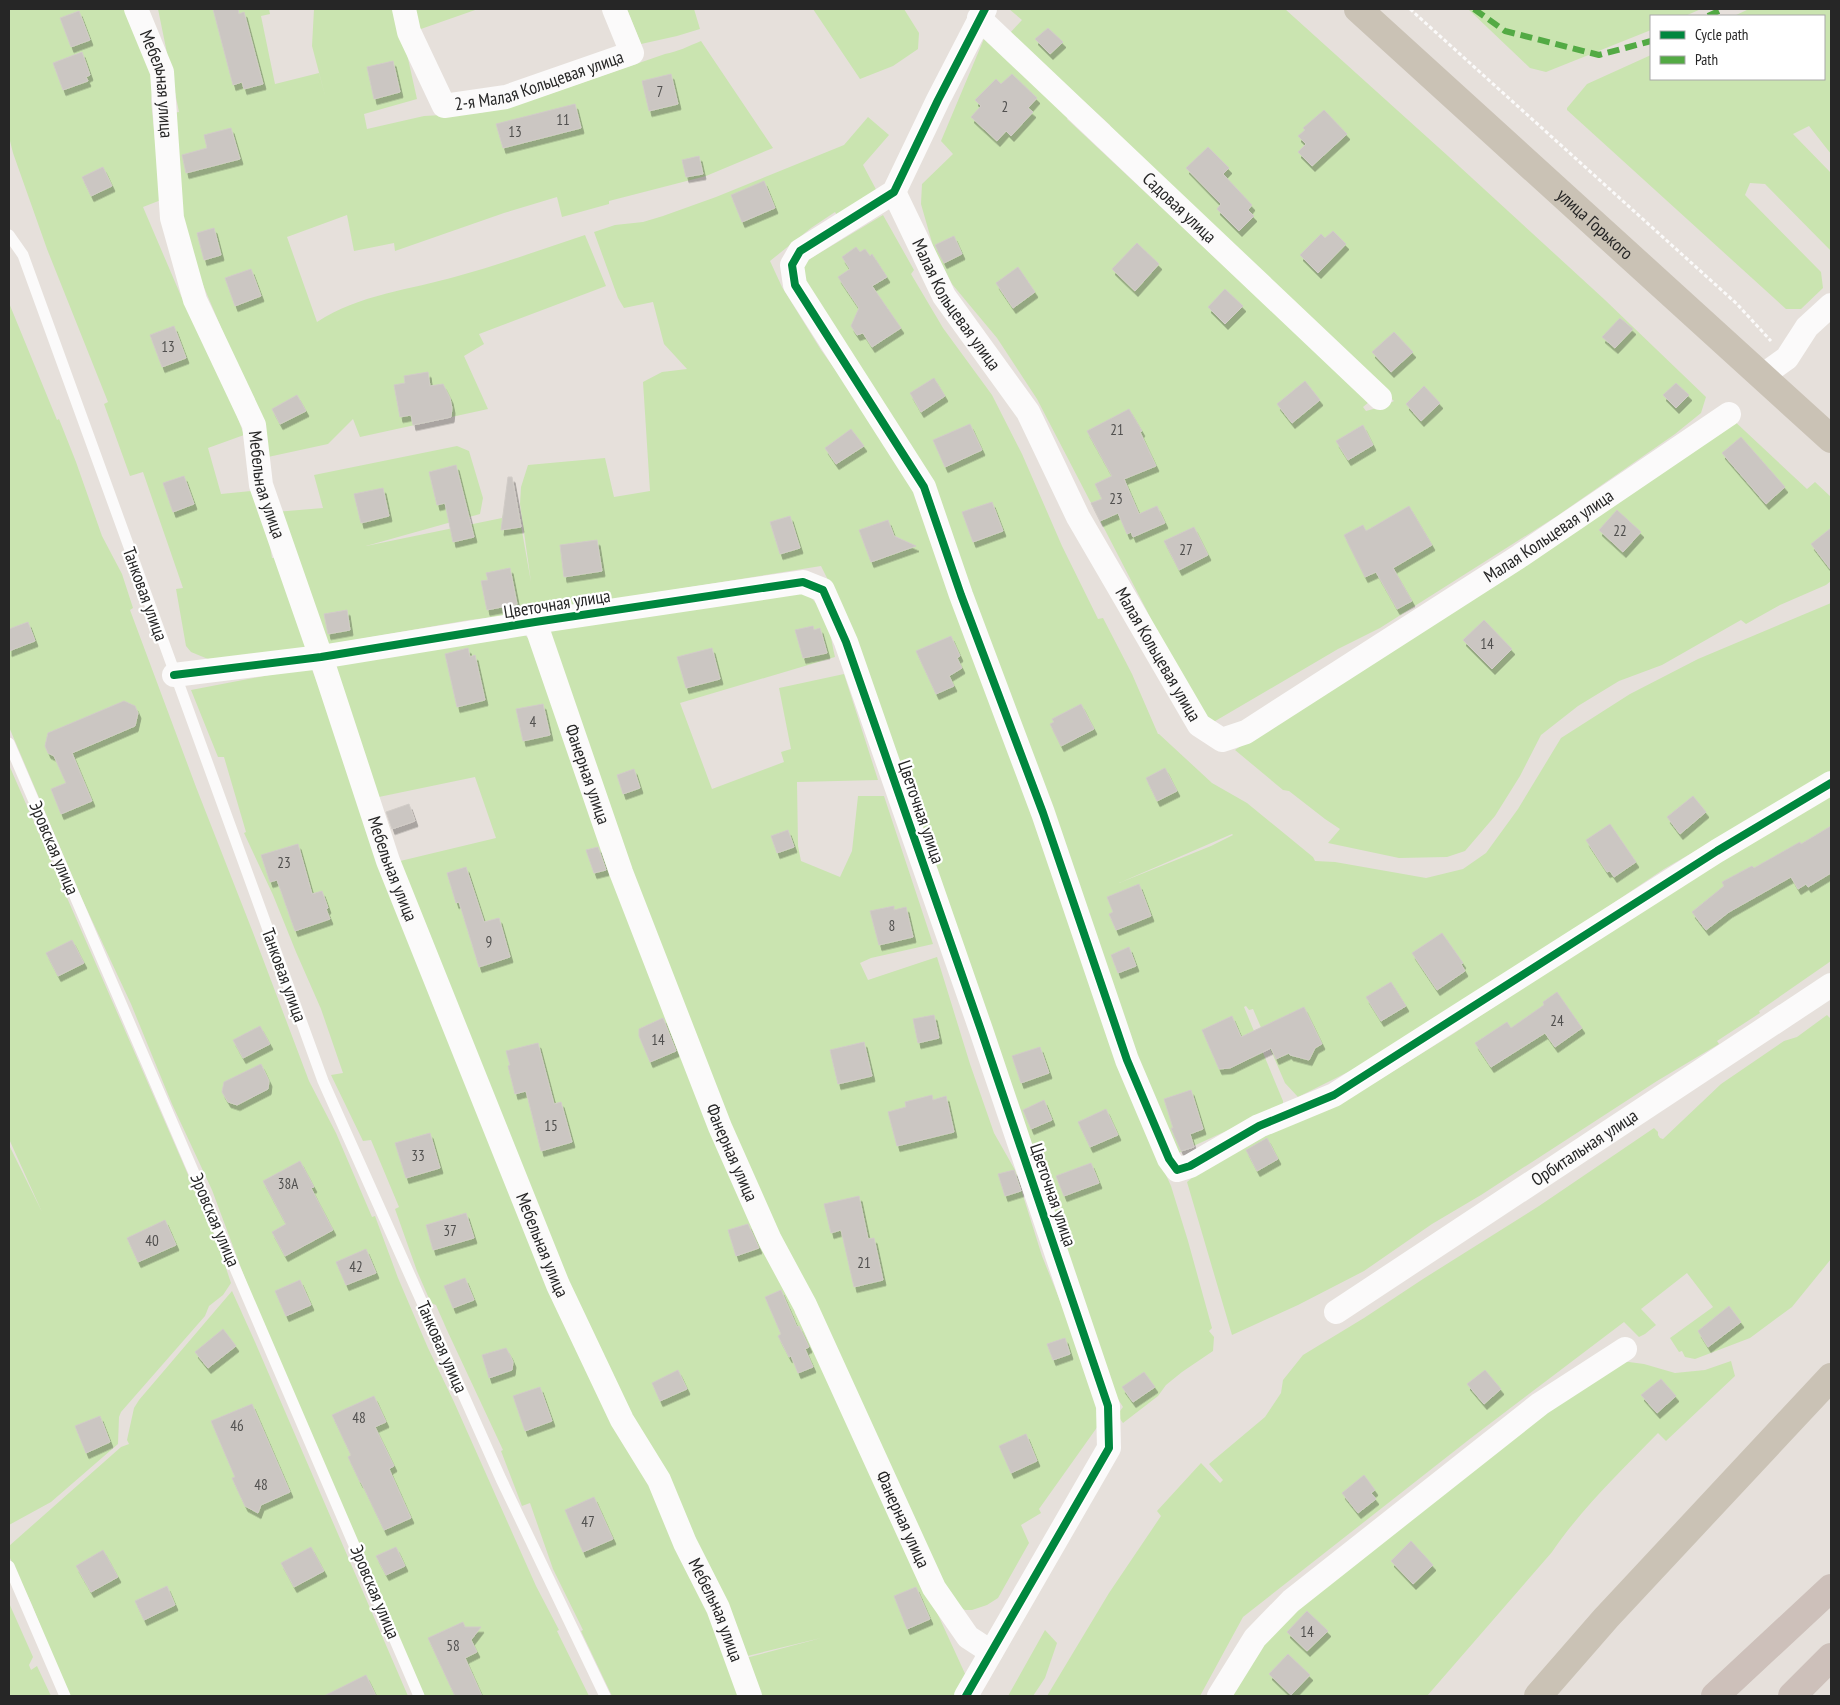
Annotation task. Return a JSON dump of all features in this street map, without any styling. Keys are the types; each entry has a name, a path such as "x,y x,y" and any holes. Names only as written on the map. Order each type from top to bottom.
{"highway":[{"path":"1715,1696 1831,1588"},
{"path":"1792,1696 1831,1657"}],"main road":[{"name":"улица Горького","path":"1358,9 1831,439"},
{"path":"1538,1696 1606,1618 1831,1377"}],"street":[{"name":"Мебельная улица","path":"136,9 162,72 172,218 194,300 254,424 261,485 321,657 388,862 558,1285 622,1420 659,1480 685,1543 718,1608 750,1696"},
{"name":"2-я Малая Кольцевая улица","path":"404,9 409,32 444,106 506,97 632,53 614,9"},
{"path":"982,14 894,192 800,251 792,265 794,285 924,487 961,595 1043,813 1127,1060 1169,1159 1177,1170 1190,1166 1260,1126 1334,1095 1717,850 1831,783"},
{"name":"Садовая улица","path":"982,14 1380,398"},
{"name":"Малая Кольцевая улица","path":"894,192 944,296 1028,412 1078,517 1199,725 1222,740 1246,732 1520,556 1729,414"},
{"path":"1762,376 1787,358 1807,328 1831,304"},
{"name":"Цветочная улица","path":"174,675 321,657 535,622 803,582 823,590 846,642 975,1012 1108,1406 1109,1448 966,1696"},
{"name":"Фанерная улица","path":"535,622 622,872 732,1153 770,1240 804,1305 934,1588 968,1637 991,1652"},
{"name":"Орбитальная улица","path":"1336,1312 1831,985"},
{"path":"1219,1696 1255,1638 1291,1601 1540,1404 1625,1349"},
{"path":"1803,1696 1831,1664"}],"lane":[{"name":"Танковая улица","path":"9,235 23,255 323,1081 501,1479 605,1696"},
{"name":"Эровская улица","path":"9,743 419,1696"},
{"path":"9,1566 65,1696"}],"path":[{"path":"1410,9 1736,304 1787,358"}],"green space":[{"path":"9,9 127,9 154,75 151,101 161,200 143,207 181,296 216,358 244,435 208,448 221,494 271,489 270,546 272,558 287,557 275,512 323,508 314,475 457,446 469,451 483,498 480,514 366,546 502,518 504,510 517,503 531,582 520,504 521,487 528,465 605,458 614,497 650,491 643,382 662,372 687,369 664,344 653,302 624,308 618,298 594,232 615,225 643,222 663,216 716,197 844,145 868,117 889,135 863,165 879,195 838,217 835,212 811,228 770,261 782,287 821,350 911,475 1144,1126 1171,1186 1212,1328 1209,1331 1214,1337 1213,1351 1182,1372 1166,1385 1158,1396 1123,1423 1117,1415 1123,1407 1114,1393 839,602 821,566 535,612 469,620 274,654 208,659 191,652 186,646 176,589 183,588 143,472 130,476 104,404 108,402 47,249 13,153 9,137"},
{"path":"158,9 269,9 270,14 261,16 275,84 319,73 326,99 312,46 314,9 397,9 417,99 364,114 367,129 424,116 480,113 532,100 701,41 773,148 706,176 609,201 609,204 562,217 557,197 504,213 395,251 394,243 354,251 347,215 287,237 317,322 350,305 368,299 474,271 585,235 606,286 479,334 484,344 464,356 488,409 360,437 353,419 328,444 268,457 258,415 195,266 177,191 166,114 179,112"},
{"path":"413,9 478,9 418,30"},
{"path":"627,9 694,9 700,29 641,44"},
{"path":"813,9 904,9 919,33 918,49 893,66 860,79"},
{"path":"1009,9 1285,9 1605,300 1706,397 1701,413 1675,434 1557,516 1380,628 1338,649 1205,727 1200,722 1146,609 1037,399 997,338 952,284 933,246 921,204 922,184 953,154 941,141 986,34 1071,114 1067,119 1369,402 1363,407 1366,411 1394,401 1113,137 1110,125 1009,34 1022,20"},
{"path":"1468,9 1701,9 1687,15 1650,15 1650,30 1546,72 1530,68"},
{"path":"1749,9 1831,9 1831,154 1809,126 1793,134 1831,173 1831,251 1765,184 1750,183 1745,195 1821,272 1823,288 1801,309 1786,309 1567,110 1587,84 1650,55 1650,80 1825,80 1825,15 1736,15"},
{"path":"883,215 914,270 911,274 943,328 992,395 1022,454 1062,546 1098,619 1103,618 1132,674 1158,734 1212,783 1247,803 1313,857 1315,861 1335,862 1426,878 1463,869 1486,853 1518,809 1561,738 1630,694 1698,659 1831,603 1831,773 1664,869 1356,1068 1298,1097 1285,1083 1253,1009 1249,1010 1246,1006 1244,1007 1283,1105 1176,1154 1136,1061 965,583 808,297 803,263","holes":["1233,835 1211,846 1119,883"]},
{"path":"9,303 57,420 59,419 102,536 122,574 133,608 130,610 309,1081 336,1133 372,1217 375,1216 398,1278 428,1348 536,1586 559,1630 557,1631 589,1696 423,1696 250,1292 212,1190 172,1104 131,1004 82,899 9,727"},
{"path":"1730,417 1807,489 1815,482 1831,497 1831,581 1780,605 1746,624 1741,620 1662,665 1619,681 1578,706 1541,735 1520,776 1495,816 1465,851 1447,857 1399,858 1328,843 1340,829 1289,791 1283,790 1235,750"},
{"path":"804,591 813,599 827,621 835,657 680,703 712,789 784,762 781,752 791,749 779,688 844,674 878,780 797,782 798,846 801,861 840,877 852,851 858,796 884,796 933,944 871,958 860,963 868,980 937,957 970,1064 994,1133 1015,1170 1042,1256 1067,1318 1099,1409 1098,1426 1039,1509 1041,1513 1021,1525 1029,1543 998,1598 987,1605 972,1610 965,1610 957,1606 947,1591 753,1189 678,1001 550,633 554,627"},
{"path":"520,630 532,642 794,1305 795,1313 826,1370 967,1678 958,1696 757,1696 742,1659 821,1638 743,1657 598,1359 396,862 496,838 475,777 374,798 332,662"},
{"path":"311,667 648,1476 704,1597 742,1696 612,1696 581,1631 583,1630 553,1569 530,1503 522,1506 501,1451 503,1450 436,1305 431,1303 417,1271 395,1209 399,1207 371,1140 363,1141 331,1075 343,1073 321,1009 273,895 244,833 246,832 224,757 218,757 191,690"},
{"path":"9,765 217,1241 231,1283 223,1295 209,1306 205,1316 121,1412 119,1417 118,1444 51,1502 9,1525 9,1145 42,1212 9,1139"},
{"path":"1831,796 1831,961 1759,1011 1760,1013 1717,1041 1719,1044 1657,1081 1481,1195 1432,1224 1364,1271 1298,1305 1232,1335 1187,1182 1198,1173 1275,1129 1350,1098 1453,1034 1691,874"},
{"path":"1827,1015 1831,1019 1831,1259 1792,1307 1750,1338 1695,1359 1685,1357 1682,1351 1679,1352 1670,1338 1713,1307 1687,1273 1641,1309 1656,1325 1645,1334 1639,1337 1624,1322 1471,1438 1243,1617 1200,1696 1047,1696 1109,1593 1161,1516 1157,1511 1201,1463 1220,1483 1223,1480 1209,1464 1265,1417 1281,1393 1283,1380 1303,1355 1539,1206 1654,1128 1660,1138 1663,1139 1721,1084 1784,1041 1797,1037"},
{"path":"232,1291 408,1696 68,1696 32,1605 9,1556 9,1546 121,1447 129,1444 127,1440 134,1408 139,1400"},
{"path":"1614,1360 1644,1364 1675,1373 1705,1370 1731,1361 1735,1376 1666,1441 1658,1433 1616,1476 1576,1520 1552,1552 1427,1696 1228,1696 1274,1628"},
{"path":"9,1603 33,1657 29,1665 31,1670 37,1666 51,1696 9,1696"},
{"path":"1045,1630 1057,1643 1045,1678 1033,1696 1008,1696"}],"building":[{"path":"213,9 238,9 239,14 244,12 263,84 244,89 242,82 233,85"},
{"path":"79,11 90,40 71,47 60,18"},
{"path":"1048,28 1063,42 1050,54 1035,39"},
{"path":"82,52 90,75 86,77 88,81 63,90 53,63"},
{"path":"393,61 400,92 374,99 367,67"},
{"path":"671,74 678,104 649,111 642,81"},
{"path":"1012,74 1037,98 1028,108 1033,112 1011,136 1006,131 997,141 971,117 981,106 975,100 996,79 1001,84"},
{"path":"575,104 581,128 503,148 496,124"},
{"path":"1324,110 1347,134 1312,166 1298,152 1306,144 1298,136 1305,130 1303,128"},
{"path":"231,128 240,159 186,173 182,155 207,148 204,135"},
{"path":"1208,147 1229,168 1223,174 1252,205 1248,210 1254,216 1239,231 1217,209 1221,204 1186,168"},
{"path":"699,156 703,174 686,177 682,160"},
{"path":"103,167 112,186 91,196 82,177"},
{"path":"764,181 775,208 742,222 731,195"},
{"path":"214,228 221,255 204,260 197,233"},
{"path":"1333,231 1346,244 1318,273 1300,255 1321,234 1325,238"},
{"path":"954,236 962,254 944,263 935,245"},
{"path":"1137,243 1159,264 1135,291 1112,269"},
{"path":"856,247 860,252 865,249 870,256 872,254 887,277 872,286 901,328 872,347 863,333 857,335 851,326 859,308 838,277 850,269 842,257"},
{"path":"1018,267 1035,292 1013,308 996,283"},
{"path":"251,269 261,296 235,306 225,278"},
{"path":"1225,289 1243,306 1225,324 1208,307"},
{"path":"1620,318 1633,329 1615,348 1602,337"},
{"path":"174,326 186,358 162,367 150,335"},
{"path":"1394,332 1413,352 1391,372 1372,352"},
{"path":"428,372 430,386 443,384 450,398 451,417 413,425 411,415 400,417 394,385 405,383 404,376"},
{"path":"934,378 945,396 921,412 910,393"},
{"path":"1305,381 1320,400 1292,423 1277,404"},
{"path":"1676,383 1689,395 1676,408 1663,395"},
{"path":"1424,386 1440,403 1421,421 1406,404"},
{"path":"297,395 306,411 280,424 272,409"},
{"path":"1129,409 1142,431 1140,432 1156,466 1124,479 1139,514 1157,506 1165,523 1133,537 1131,532 1127,534 1118,513 1100,521 1091,503 1102,499 1095,484 1112,476 1087,431"},
{"path":"970,424 982,450 945,467 933,440"},
{"path":"1363,425 1373,445 1348,460 1336,441"},
{"path":"851,429 864,446 836,464 825,448"},
{"path":"1741,437 1785,487 1766,504 1722,453"},
{"path":"456,465 474,537 453,542 445,503 437,505 429,472"},
{"path":"184,476 194,504 173,512 163,483"},
{"path":"508,477 512,477 521,527 501,530"},
{"path":"383,488 389,516 361,523 354,494"},
{"path":"992,502 1003,531 973,542 962,512"},
{"path":"1409,506 1432,545 1393,568 1412,601 1397,609 1376,572 1365,577 1344,535 1363,525 1366,531"},
{"path":"1617,510 1641,532 1623,552 1599,530"},
{"path":"790,516 800,548 780,554 770,522"},
{"path":"888,520 894,536 916,546 871,562 859,530"},
{"path":"1194,527 1208,555 1179,570 1164,541"},
{"path":"1831,528 1831,570 1811,544"},
{"path":"597,540 602,571 564,577 560,545"},
{"path":"510,568 517,604 487,610 481,581 488,580 486,573"},
{"path":"347,610 350,630 328,634 324,614"},
{"path":"1484,620 1512,649 1492,669 1463,640"},
{"path":"28,622 35,641 9,651 9,629"},
{"path":"813,626 814,630 820,628 827,653 803,658 795,630"},
{"path":"951,636 960,656 957,658 962,668 949,676 954,686 936,694 916,651"},
{"path":"468,648 470,657 475,655 485,700 457,707 445,654"},
{"path":"712,648 720,679 686,688 677,657"},
{"path":"124,701 135,706 138,713 135,726 72,753 92,801 61,814 51,789 66,783 54,756 48,753 45,746 48,733"},
{"path":"543,704 550,735 523,741 516,709"},
{"path":"1081,704 1094,729 1061,746 1050,724 1054,722 1052,719"},
{"path":"1165,768 1177,791 1157,801 1146,778"},
{"path":"634,769 640,788 623,794 617,775"},
{"path":"1693,796 1706,812 1680,834 1667,817"},
{"path":"409,804 415,821 392,829 386,812"},
{"path":"1610,824 1636,862 1614,877 1610,871 1607,872 1586,840"},
{"path":"1831,826 1831,873 1808,887 1806,884 1798,889 1791,877 1729,912 1706,930 1692,912 1724,886 1722,882 1752,866 1754,868 1800,842 1801,844"},
{"path":"788,830 794,847 777,853 771,836"},
{"path":"298,844 312,894 322,891 330,919 295,931 277,880 270,882 261,855"},
{"path":"598,847 606,870 594,873 586,850"},
{"path":"466,867 484,922 499,918 510,957 479,967 459,902 456,903 447,873"},
{"path":"1139,884 1151,916 1116,930 1109,914 1113,912 1107,897"},
{"path":"894,906 894,910 906,907 913,937 879,945 870,911"},
{"path":"1442,933 1463,963 1461,964 1465,971 1437,990 1412,953"},
{"path":"72,940 84,963 58,976 46,953"},
{"path":"1129,947 1136,966 1118,973 1111,955"},
{"path":"1391,982 1406,1006 1381,1021 1366,997"},
{"path":"1557,992 1582,1028 1555,1047 1545,1033 1491,1067 1475,1043 1507,1022 1511,1028 1544,1005 1543,1002"},
{"path":"1304,1007 1322,1044 1315,1048 1309,1060 1290,1055 1289,1053 1276,1059 1271,1048 1230,1068 1219,1069 1202,1030 1232,1016 1241,1037"},
{"path":"934,1015 939,1038 918,1043 913,1019"},
{"path":"663,1018 676,1051 650,1062 639,1036 639,1029"},
{"path":"260,1026 270,1044 243,1058 233,1040"},
{"path":"864,1042 872,1076 838,1084 830,1050"},
{"path":"538,1043 554,1104 561,1102 572,1142 541,1151 526,1091 515,1094 506,1051"},
{"path":"1040,1047 1049,1073 1021,1083 1012,1056"},
{"path":"261,1064 269,1081 268,1089 237,1105 228,1102 222,1092 224,1082"},
{"path":"1191,1090 1203,1129 1190,1134 1194,1147 1181,1151 1171,1128 1173,1128 1164,1099"},
{"path":"932,1095 933,1100 946,1096 954,1132 897,1146 888,1112 906,1107 905,1102"},
{"path":"1044,1100 1052,1120 1031,1129 1023,1110"},
{"path":"1106,1109 1118,1135 1090,1147 1078,1122"},
{"path":"430,1133 440,1168 406,1178 395,1143"},
{"path":"1267,1138 1278,1159 1257,1171 1246,1150"},
{"path":"300,1161 314,1187 311,1188 333,1230 285,1256 272,1232 286,1224 263,1181"},
{"path":"1091,1163 1099,1183 1064,1196 1056,1176"},
{"path":"1014,1170 1021,1191 1005,1196 998,1174"},
{"path":"859,1196 868,1239 874,1238 883,1280 854,1287 841,1230 831,1233 824,1204"},
{"path":"466,1213 474,1238 433,1250 426,1225"},
{"path":"165,1220 176,1245 138,1262 127,1238"},
{"path":"748,1224 759,1248 736,1256 728,1230"},
{"path":"366,1249 376,1273 346,1285 336,1262"},
{"path":"465,1278 474,1300 453,1308 444,1286"},
{"path":"300,1280 311,1305 286,1316 275,1291"},
{"path":"781,1290 797,1327 799,1326 809,1347 805,1349 813,1367 798,1373 791,1356 789,1357 778,1336 781,1334 765,1297"},
{"path":"1729,1306 1741,1322 1708,1347 1698,1331"},
{"path":"223,1329 236,1346 208,1368 195,1352"},
{"path":"1065,1338 1070,1354 1053,1360 1047,1344"},
{"path":"506,1348 513,1362 512,1370 489,1378 482,1355"},
{"path":"678,1370 687,1389 660,1401 652,1383"},
{"path":"1485,1370 1501,1389 1484,1404 1467,1384"},
{"path":"1144,1372 1155,1387 1133,1402 1122,1387"},
{"path":"1661,1379 1676,1396 1657,1413 1641,1395"},
{"path":"540,1387 552,1421 525,1431 513,1396"},
{"path":"374,1396 386,1422 375,1427 394,1466 389,1469 411,1518 384,1530 348,1457 351,1455 332,1415"},
{"path":"252,1404 290,1492 261,1505 258,1513 245,1506 232,1478 235,1477 211,1421"},
{"path":"100,1416 110,1442 86,1453 75,1426"},
{"path":"1026,1434 1037,1461 1011,1473 999,1446"},
{"path":"1364,1475 1375,1490 1371,1493 1376,1499 1358,1513 1342,1493"},
{"path":"594,1497 613,1539 583,1552 565,1510"},
{"path":"1411,1541 1433,1565 1413,1584 1391,1561"},
{"path":"311,1547 324,1571 294,1587 281,1563"},
{"path":"396,1547 405,1566 386,1575 376,1556"},
{"path":"103,1550 118,1577 91,1592 76,1566"},
{"path":"167,1586 175,1605 144,1620 135,1601"},
{"path":"916,1587 930,1619 907,1629 894,1596"},
{"path":"1307,1611 1328,1631 1307,1651 1287,1632"},
{"path":"463,1622 465,1627 481,1627 471,1640 477,1652 465,1658 482,1696 455,1696 428,1638"},
{"path":"1288,1654 1310,1675 1291,1695 1269,1674"},
{"path":"366,1675 376,1696 324,1696"}],"marked path":[{"path":"1474,9 1505,31 1599,55 1650,41"},
{"path":"1710,15 1723,9"}],"cycle path":[{"path":"985,9 938,100 894,192 800,251 792,265 795,285 924,487 961,595 1043,813 1127,1060 1169,1159 1177,1170 1190,1166 1259,1126 1334,1095 1717,851 1831,783"},
{"path":"174,675 321,657 535,622 803,582 823,590 846,642 981,1030 1108,1406 1109,1448 966,1696"}]}
